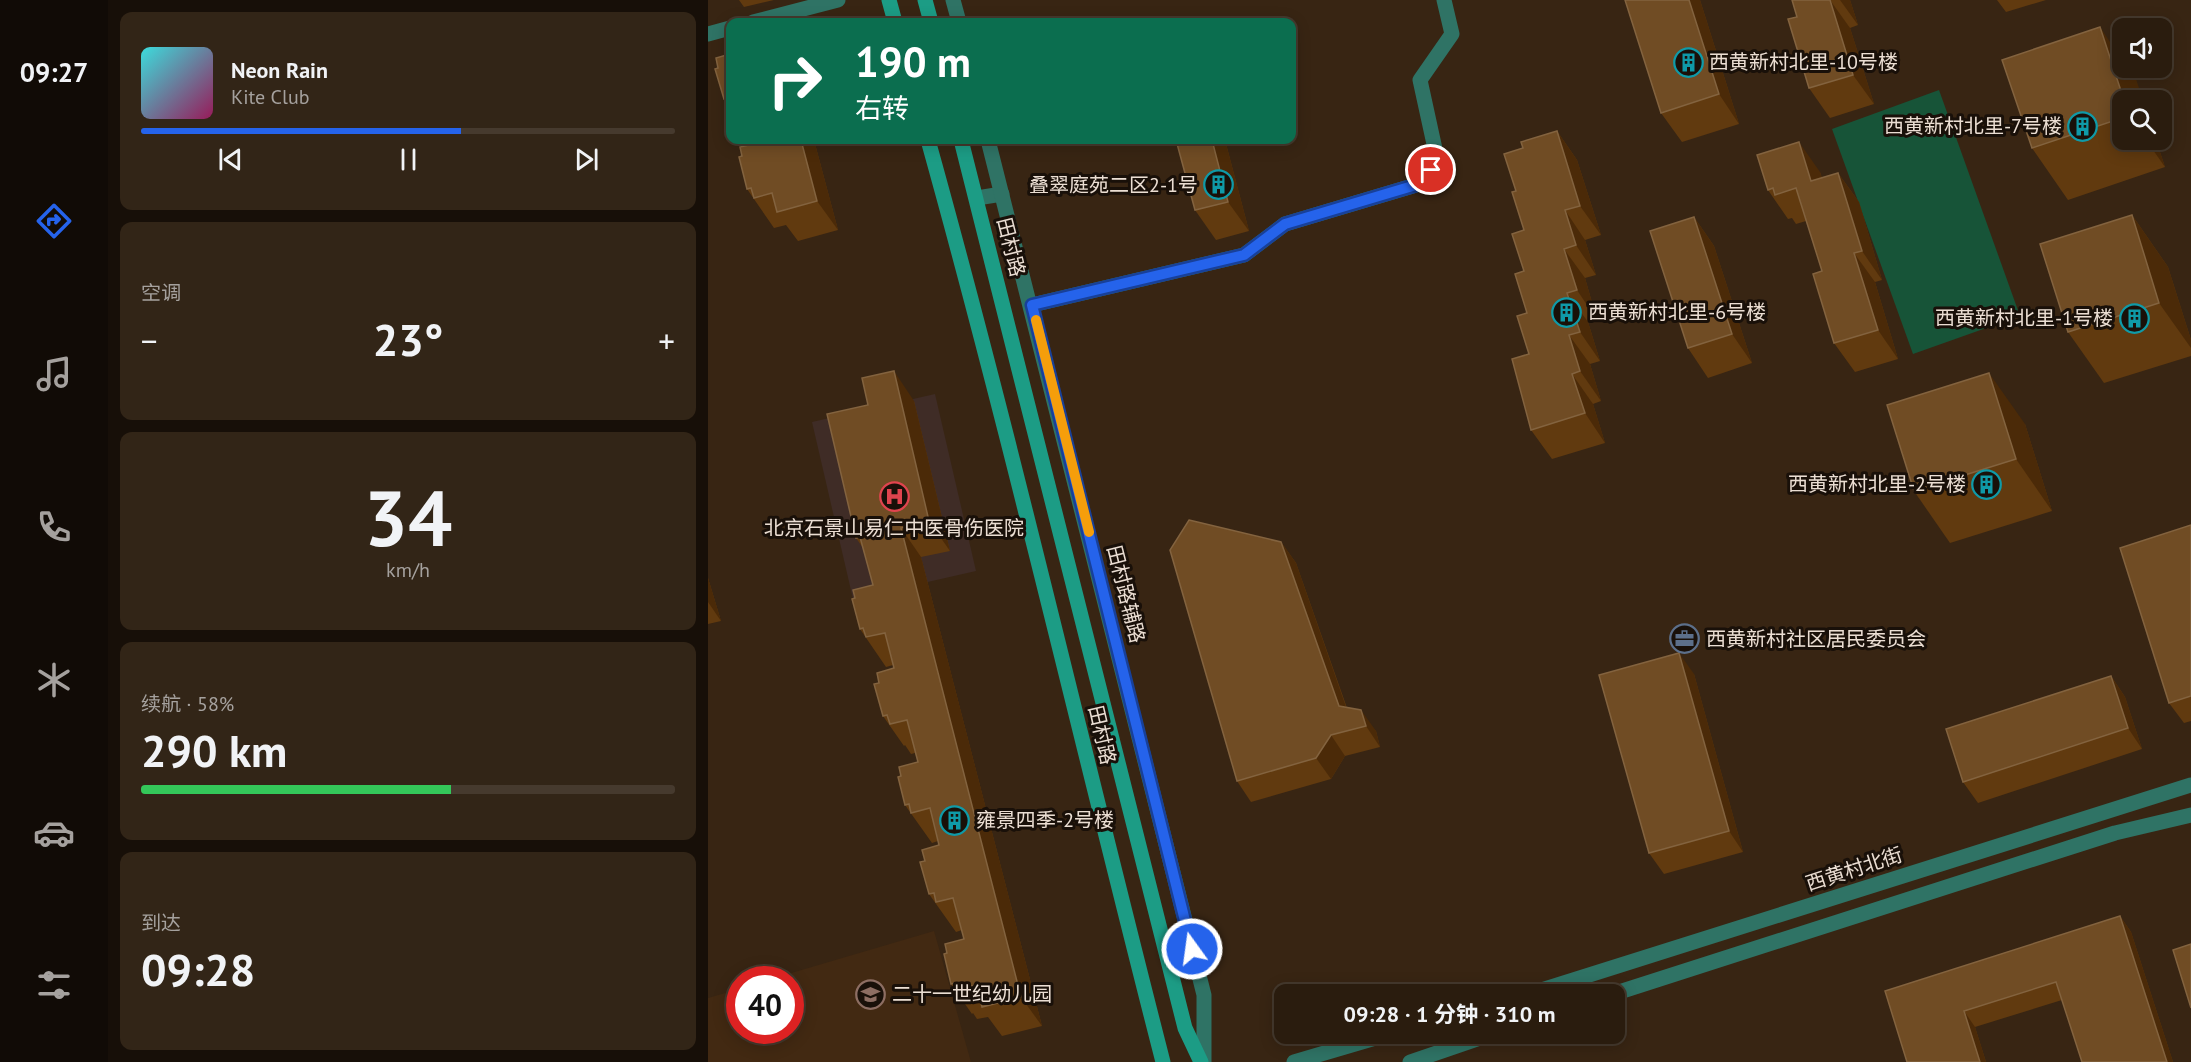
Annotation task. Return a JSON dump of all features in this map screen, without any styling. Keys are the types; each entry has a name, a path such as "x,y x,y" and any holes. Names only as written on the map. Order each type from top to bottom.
{"main road":[{"path":"889,0 895,18"},
{"path":"925,0 930,18"},
{"name":"田村路","path":"929,144 984,340 1095,800 1162,1062"},
{"name":"田村路","path":"963,144 1185,1028 1203,1062"}],"street":[{"path":"768,18 838,0"},
{"path":"954,0 958,18"},
{"path":"1032,305 1244,255 1285,224 1426,182 1437,158 1420,80 1452,34 1444,0"},
{"path":"708,34 726,29"},
{"name":"田村路辅路","path":"989,144 1032,305 1204,996 1203,1062"},
{"path":"977,198 1002,194"},
{"name":"西黄村北街","path":"1561,984 2191,785"},
{"path":"1625,990 2115,833 2191,815"},
{"path":"1294,1062 1355,1044"},
{"path":"1410,1062 1463,1044"}],"shaded area":[{"name":"北京石景山易仁中医骨伤医院","path":"935,394 976,571 853,599 812,422"},
{"name":"二十一世纪幼儿园","path":"934,931 971,1062 708,1062 708,998 726,993 726,1044 804,1044 804,969"}],"green space":[{"path":"1939,90 2020,316 1913,354 1832,129"}],"building":[{"name":"西黄新村北里-10号楼","path":"1625,0 1689,0 1719,94 1661,113"},
{"path":"1792,0 1830,0 1853,75 1809,88 1788,19 1797,17"},
{"path":"2100,27 2112,64 2112,78 2117,78 2121,90 2112,90 2112,121 2032,148 2002,60"},
{"path":"726,55 726,98 724,99 715,69 718,68 716,58"},
{"path":"1557,131 1580,206 1565,210 1576,245 1564,249 1577,290 1567,293 1580,332 1569,335 1580,371 1572,374 1585,413 1531,430 1512,359 1529,354 1517,316 1527,313 1515,274 1524,271 1512,234 1524,230 1512,192 1516,191 1504,154 1523,148 1521,142"},
{"path":"1799,142 1811,181 1838,173 1862,251 1854,253 1878,330 1834,343 1813,274 1822,271 1796,188 1775,195 1773,188 1768,190 1757,155"},
{"path":"754,144 802,144 817,201 777,212 772,193 754,198 751,188 747,189 739,157 742,156 740,147"},
{"path":"1177,144 1213,144 1228,202 1195,210"},
{"path":"2132,215 2159,303 2068,332 2040,244"},
{"path":"1694,217 1732,334 1688,348 1650,231"},
{"path":"894,371 929,521 901,528 1021,997 982,1007 976,985 957,990 955,983 951,984 944,954 947,953 945,944 964,939 953,898 936,902 934,893 929,894 920,862 925,861 922,850 939,845 930,808 911,813 909,804 905,805 898,777 901,776 899,767 918,762 907,720 890,724 887,715 883,716 874,684 879,683 877,673 894,668 885,633 866,637 863,628 860,629 852,599 855,598 853,590 873,585 860,537 856,538 827,414 868,405 862,378"},
{"path":"1989,373 2016,459 1914,491 1887,405"},
{"path":"1189,520 1281,542 1339,706 1361,710 1366,726 1331,735 1316,758 1237,781 1170,550"},
{"path":"2191,525 2191,696 2169,703 2120,548"},
{"path":"1679,653 1729,831 1649,853 1599,675"},
{"path":"2111,676 2128,728 1963,782 1946,729"},
{"path":"2120,916 2167,1062 2082,1062 2056,982 1964,1011 1980,1062 1907,1062 1885,991"},
{"path":"2191,944 2191,1008 2173,950"}],"slow traffic":[{"path":"1036,320 1089,532"}],"place":[{"name":"西黄新村北里-10号楼","path":"1688,62"},
{"name":"西黄新村北里-7号楼","path":"2083,126"},
{"name":"叠翠庭苑二区2-1号","path":"1219,185"},
{"name":"西黄新村北里-6号楼","path":"1567,312"},
{"name":"西黄新村北里-1号楼","path":"2134,318"},
{"name":"西黄新村北里-2号楼","path":"1987,484"},
{"name":"北京石景山易仁中医骨伤医院","path":"894,497"},
{"name":"西黄新村社区居民委员会","path":"1685,639"},
{"name":"雍景四季-2号楼","path":"955,820"},
{"name":"二十一世纪幼儿园","path":"871,994"}],"route":[{"path":"1192,949 1032,305 1244,255 1285,224 1426,182 1431,170"}]}
